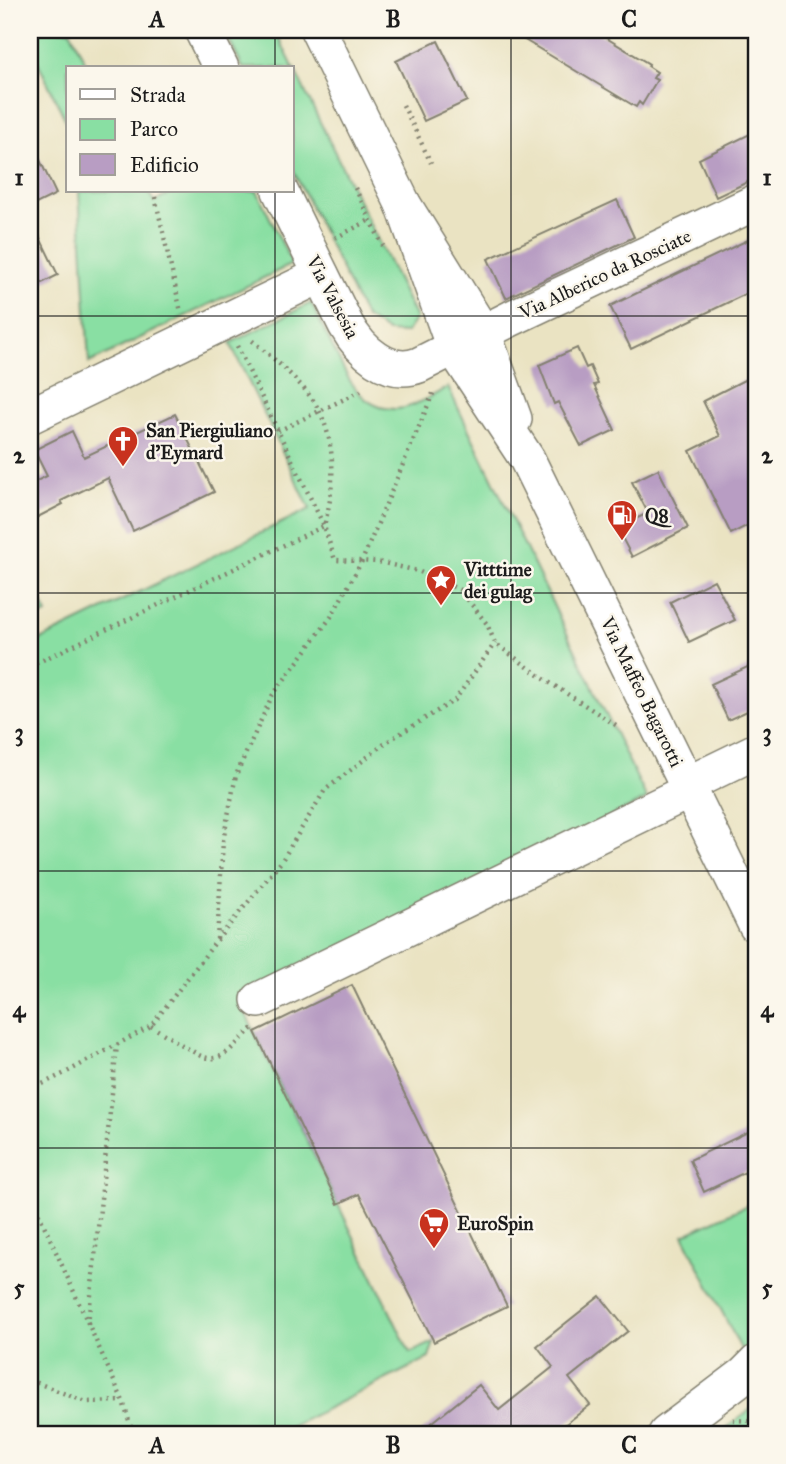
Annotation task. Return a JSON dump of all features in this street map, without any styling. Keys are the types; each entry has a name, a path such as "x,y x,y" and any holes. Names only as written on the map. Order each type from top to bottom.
{"street":[{"path":"202,30 220,66"},
{"name":"Via Maffeo Bagarotti","path":"318,30 756,925"},
{"name":"Via Valsesia","path":"280,192 351,335 368,355 397,367 413,368 468,340"},
{"name":"Via Alberico da Rosciate","path":"468,340 756,202"},
{"path":"30,416 321,275"},
{"path":"258,1013 756,751"},
{"path":"666,1434 752,1370"}],"path":[{"path":"403,104 431,163"},
{"path":"355,188 383,246"},
{"path":"155,197 184,322"},
{"path":"328,241 370,220"},
{"path":"245,334 306,391 320,412 330,447 332,468 331,496 324,526"},
{"path":"232,336 324,526 335,560 379,562 418,572 460,590 487,624 495,643 547,681 620,727"},
{"path":"278,431 361,391"},
{"path":"217,940 223,841 236,775 272,696 331,617 362,561 435,391"},
{"path":"30,666 324,526"},
{"path":"30,1090 151,1026 281,862 325,790 388,741 455,700 495,643"},
{"path":"151,1026 197,1054 214,1059 229,1052 258,1013"},
{"path":"88,1325 117,1045"},
{"path":"30,1194 123,1401 134,1434"},
{"path":"30,1380 86,1402 123,1401"},
{"path":"729,1419 756,1421"}],"green space":[{"path":"30,30 70,30 87,66 66,66 66,121 30,46"},
{"path":"224,30 275,30 293,66 242,66"},
{"path":"294,69 416,318 406,333 388,332 365,317 294,172"},
{"path":"79,192 149,192 154,202 174,192 257,192 292,264 89,363"},
{"path":"311,303 346,374 368,401 390,409 404,408 448,387 647,799 238,998 410,1353 434,1342 429,1358 276,1434 36,1434 30,1426 30,645 310,509 230,343"},
{"path":"30,579 47,614 30,622"},
{"path":"756,1201 756,1347 745,1357 683,1235"},
{"path":"756,1405 756,1434 719,1434"}],"building":[{"path":"508,30 593,30 649,64 648,66 657,72 653,78 657,80 642,105 639,102 636,107"},
{"path":"438,41 467,101 424,121 396,61"},
{"path":"756,131 756,178 716,197 699,159"},
{"path":"30,139 56,194 30,207"},
{"path":"617,200 634,237 506,298 488,259"},
{"path":"30,217 58,275 30,289"},
{"path":"756,236 756,289 631,349 610,306"},
{"path":"577,348 586,368 590,366 598,384 594,385 615,430 581,446 558,402 554,404 539,365"},
{"path":"756,374 756,521 731,534 690,451 720,436 703,401"},
{"name":"San Piergiuliano d'Eymard","path":"175,414 214,492 133,531 108,478 61,501 63,504 30,521 30,484 47,476 34,450 72,431 84,457"},
{"path":"658,469 688,528 632,557 617,528 648,513 632,482"},
{"path":"714,580 735,620 689,642 670,602"},
{"path":"756,663 756,707 728,720 711,684"},
{"path":"352,985 507,1306 434,1342 359,1194 338,1204 255,1032"},
{"path":"756,1128 756,1167 704,1192 690,1160"},
{"path":"600,1296 628,1331 569,1378 590,1405 553,1434 418,1434 479,1385 499,1410 553,1367 537,1346"}],"place":[{"name":"San Piergiuliano d'Eymard","path":"123,468"},
{"name":"Q8","path":"622,542"},
{"name":"Vitttime dei gulag","path":"441,607"},
{"name":"EuroSpin","path":"434,1250"}]}
